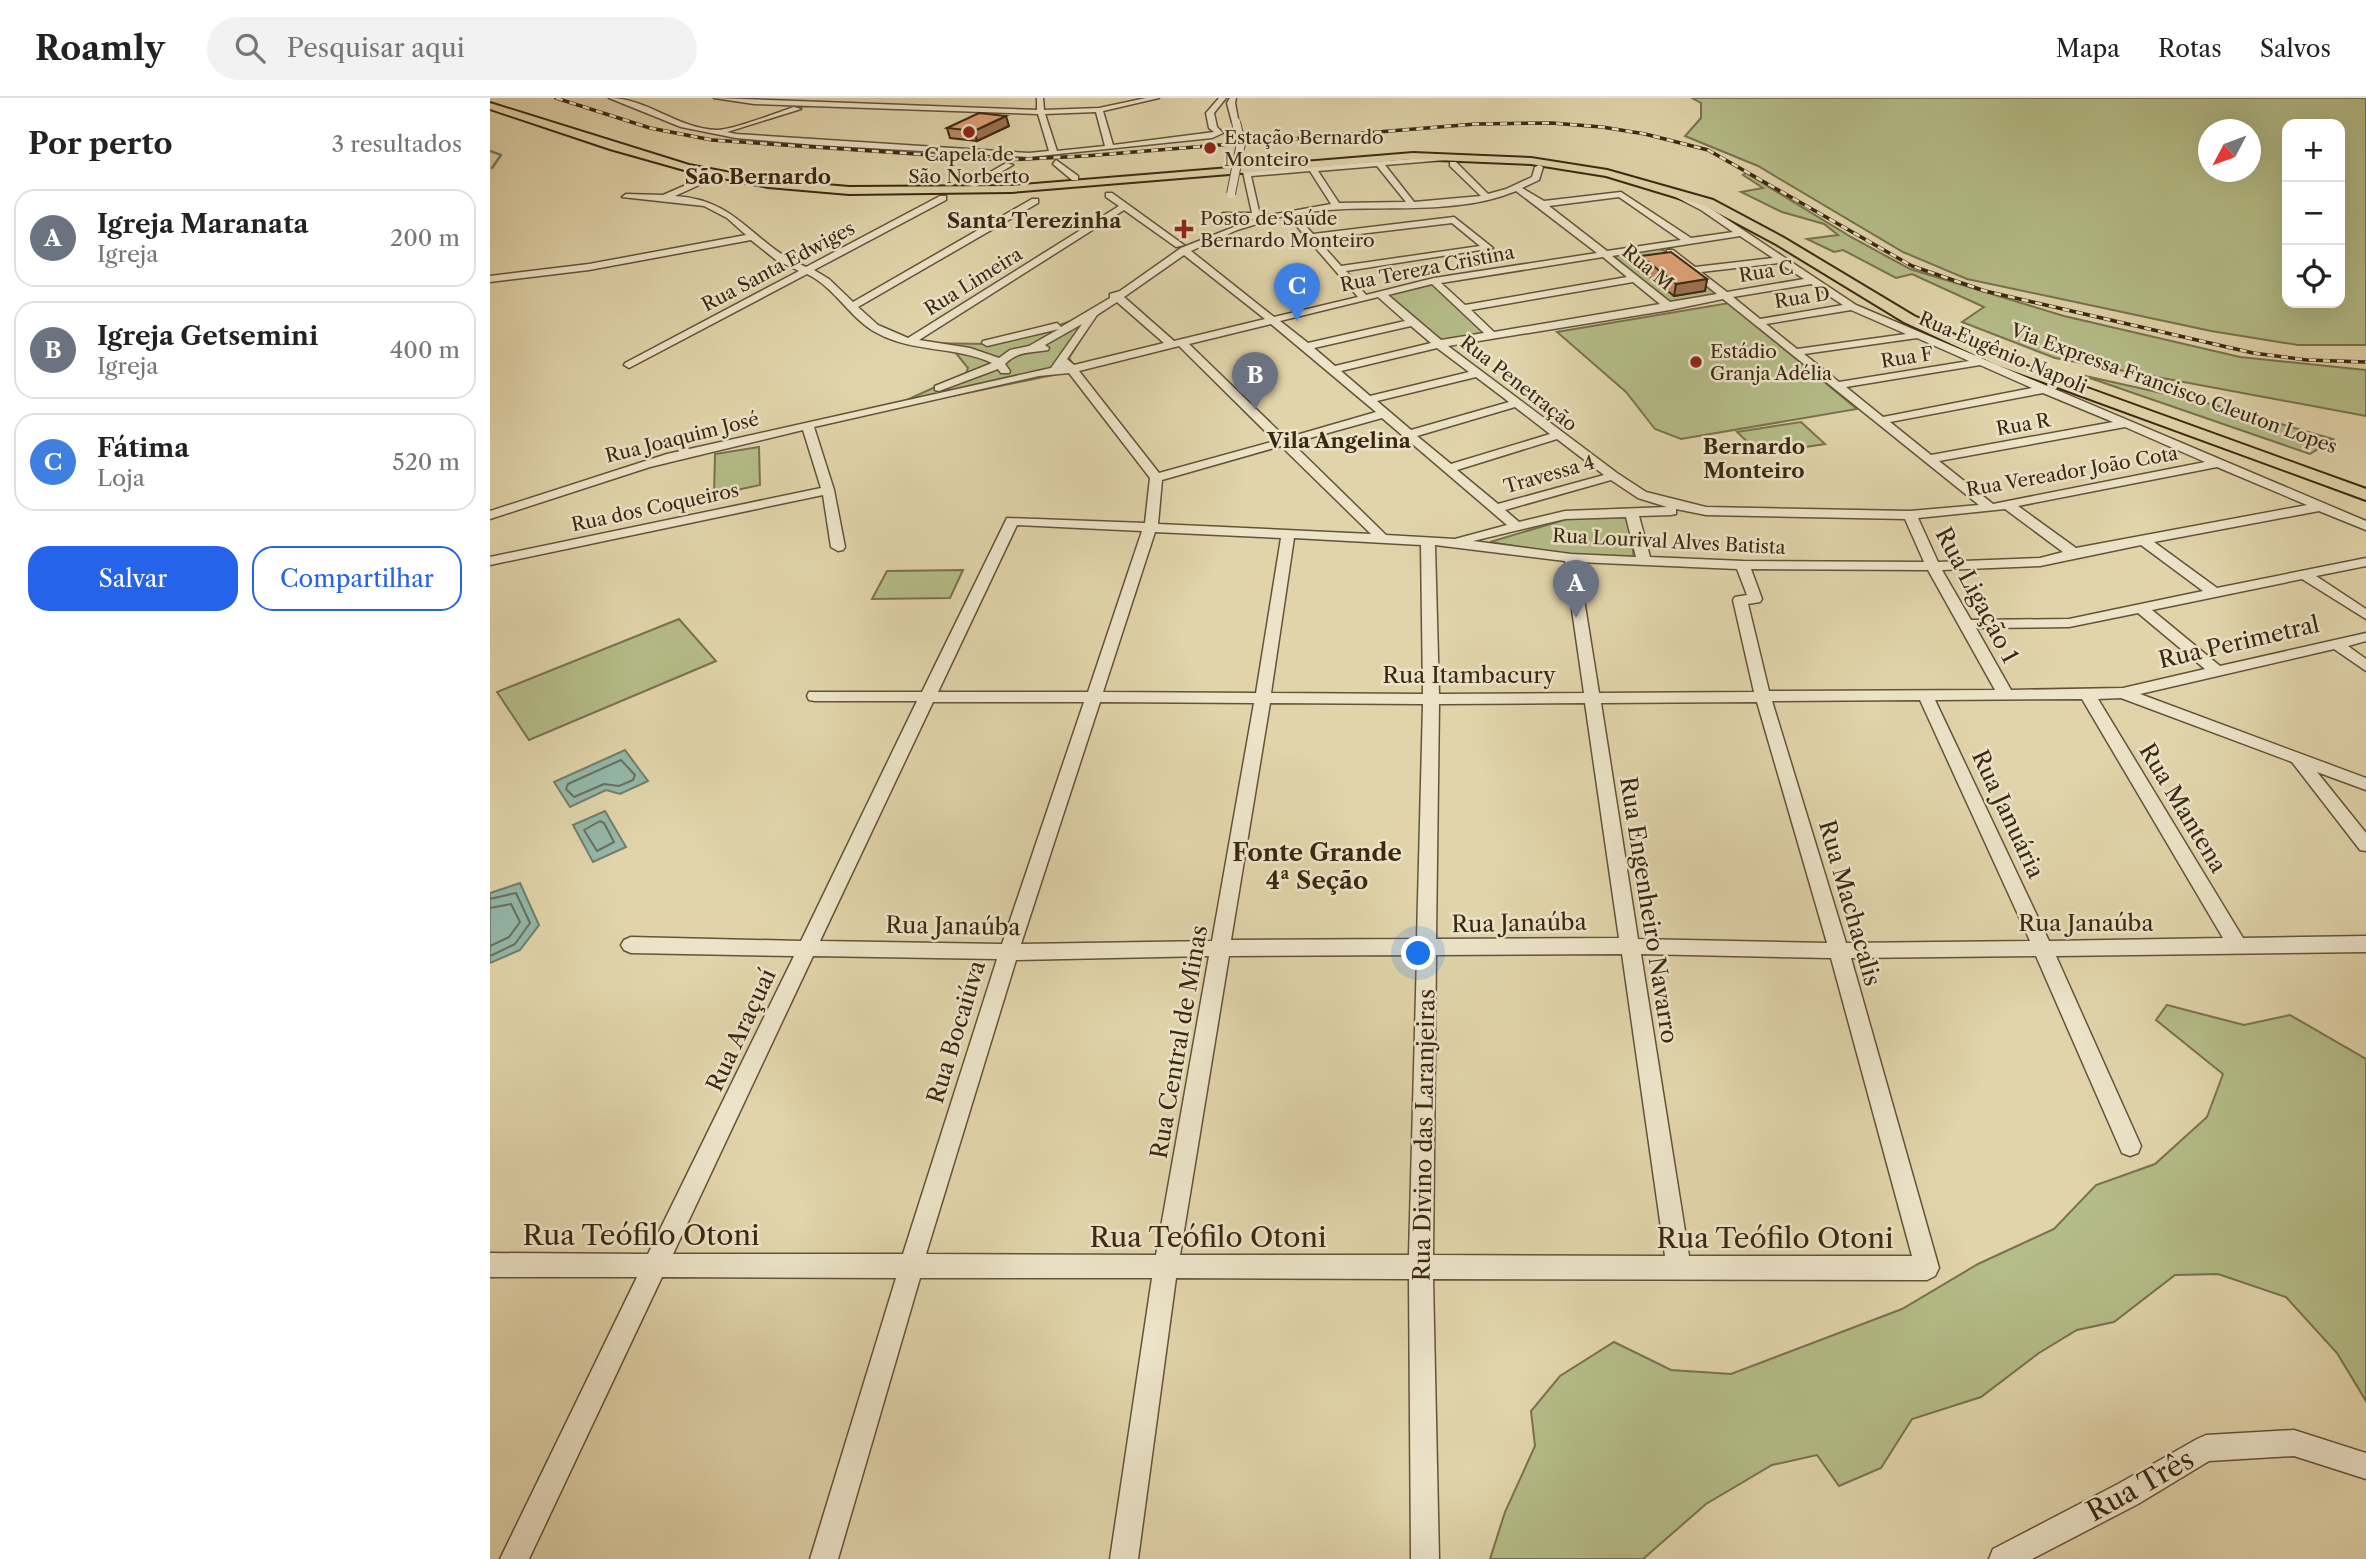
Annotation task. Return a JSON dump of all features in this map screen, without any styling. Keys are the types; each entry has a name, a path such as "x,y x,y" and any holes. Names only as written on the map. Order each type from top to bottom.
{"highway":[{"path":"490,99 700,164 799,180 883,185 972,185 1155,178 1277,166 1465,153"},
{"path":"490,106 688,168 790,186 948,192 1067,189 1109,195 1112,188 1155,178"},
{"path":"1011,189 1370,153 1465,153"},
{"name":"Via Expressa Francisco Cleuton Lopes","path":"1465,153 1572,167 1642,181 1682,193 1735,216 1909,319 1992,357 2366,495"},
{"name":"Via Expressa Francisco Cleuton Lopes","path":"1465,153 1575,159 1652,176 1702,191 1754,212 1960,327 2077,377 2366,480"},
{"path":"1277,166 1313,169"}],"street":[{"path":"612,98 634,104 681,125 716,132 817,143 1055,158 1109,146 1219,133 1213,128 1210,113 1223,98"},
{"path":"717,98 1041,112 1099,110 1156,98"},
{"path":"716,132 815,104 825,98"},
{"path":"919,108 933,98"},
{"path":"1040,98 1041,112 1055,158 1076,181"},
{"path":"1216,235 1231,194 1241,143 1231,103 1233,98"},
{"path":"1099,110 1109,146"},
{"path":"1264,217 1255,212 1246,174 1380,164 1465,153"},
{"path":"1380,164 1411,203"},
{"path":"1453,164 1487,197"},
{"path":"972,185 1009,165"},
{"path":"987,343 1040,331 1097,310 1221,220 1264,217 1336,206 1487,197 1519,189 1536,178 1539,167"},
{"path":"1313,169 1336,206"},
{"path":"663,198 716,174"},
{"name":"Rua Eugênio Napoli","path":"1642,181 1691,201 1852,307 2366,526"},
{"name":"Rua M","path":"1519,189 1542,204 1670,307"},
{"path":"1542,204 1621,194 1690,242"},
{"path":"1109,195 1182,248 1306,346 1382,414 1517,527"},
{"path":"626,197 663,198 714,207 730,216 778,258 810,270 882,332 912,340 972,349 1000,363 1010,373 1037,373 1054,368 1097,310"},
{"name":"Rua Santa Edwiges","path":"629,365 943,198"},
{"path":"853,306 1035,201"},
{"name":"Rua Limeira","path":"912,340 1124,206"},
{"path":"1289,212 1364,298"},
{"path":"1182,248 1264,217"},
{"path":"1312,237 1454,220 1488,248 1340,269"},
{"name":"Rua Tereza Cristina","path":"1037,373 1072,369 1434,281 1742,233"},
{"path":"490,279 624,261 752,237"},
{"path":"1661,247 1695,270 1990,508"},
{"path":"1695,270 1779,260"},
{"path":"1463,307 1635,279"},
{"path":"1434,281 1493,336"},
{"name":"Rua C","path":"1332,370 1439,344 1811,281"},
{"name":"Rua Penetração","path":"1380,293 1439,344 1642,495"},
{"path":"1115,297 1176,343 1283,441 1384,540"},
{"name":"Rua D","path":"1758,322 1852,307"},
{"name":"Rua Joaquim José","path":"886,408 1000,363 1013,353 1031,348 1083,317"},
{"path":"1306,346 1413,322"},
{"path":"1797,352 1918,335"},
{"path":"950,345 1007,343 1053,350 1072,369 1156,478 1382,414"},
{"path":"972,349 977,364 973,375"},
{"name":"Rua F","path":"1838,386 1981,362"},
{"name":"Rua Joaquim José","path":"490,515 646,463 1037,373"},
{"path":"1368,400 1479,373"},
{"path":"1879,421 2044,389"},
{"path":"1408,435 1518,403"},
{"name":"Rua R","path":"1929,459 2124,424"},
{"path":"808,426 828,490 838,547"},
{"path":"1447,469 1559,435"},
{"name":"Rua Vereador João Cota","path":"1642,495 1669,504 1706,511 1910,515 2008,505 2217,463"},
{"name":"Travessa 4","path":"1496,509 1613,476"},
{"name":"Rua Bocaiúva","path":"824,1559 911,1266 1009,952 1151,525 1156,478"},
{"name":"Rua dos Coqueiros","path":"490,561 828,490"},
{"path":"1642,495 1632,511 1644,562"},
{"path":"2008,505 2074,553"},
{"name":"Rua Lourival Alves Batista","path":"1012,521 1151,525 1450,542 1571,558 1644,562 1933,566 2040,562 2074,553 2319,507"},
{"path":"1450,542 1565,515 1706,511"},
{"name":"Rua Ligação 1","path":"1910,515 1933,566 2006,695"},
{"name":"Rua Araçuaí","path":"514,1559 1012,521"},
{"name":"Rua Central de Minas","path":"1124,1559 1166,1266 1263,697 1288,533"},
{"path":"2143,540 2214,593"},
{"name":"Rua Divino das Laranjeiras","path":"1425,1559 1421,1267 1431,699 1428,542"},
{"name":"Rua Engenheiro Navarro","path":"1571,558 1679,1268"},
{"path":"1966,624 2069,623 2366,562"},
{"name":"Rua Machacalis","path":"1744,565 1755,599 1740,600 1763,696 1839,951 1927,1268"},
{"path":"2303,574 2366,615"},
{"path":"2140,608 2218,672"},
{"name":"Rua Perimetral","path":"2123,692 2366,637"},
{"path":"2335,643 2366,666"},
{"path":"2123,692 2366,784"},
{"name":"Rua Itambacury","path":"816,696 1431,699 2123,692"},
{"name":"Rua Mantena","path":"2087,694 2238,947"},
{"name":"Rua Januária","path":"1925,695 2042,947 2130,1146"},
{"path":"2298,759 2366,845"},
{"name":"Rua Janaúba","path":"631,945 1009,952 1629,946 1839,951 2366,944"},
{"name":"Rua Teófilo Otoni","path":"490,1265 1927,1268"},
{"name":"Rua Três","path":"2003,1559 2127,1494 2206,1448 2294,1443 2366,1466"}],"green space":[{"path":"1692,98 2366,98 2366,345 2298,345 2211,331 1967,279 1903,252 1758,166 1685,136 1701,118 1701,103"},
{"path":"1746,173 1851,237 1910,269 2064,316 2240,357 2366,370 2366,416 2055,358 1962,322 1984,307 1912,274 1896,278 1843,250 1834,252 1807,239 1838,235 1824,224 1782,212 1741,192 1763,188 1743,175"},
{"path":"1651,247 1663,250 1719,294 1667,302 1609,252"},
{"path":"1434,284 1488,334 1442,342 1386,295"},
{"name":"Estádio Granja Adélia","path":"1729,303 1857,409 1681,439 1655,429 1626,392 1557,332"},
{"path":"1099,311 1069,358 1077,370 885,410 966,373 968,368 955,352 920,343 989,344 1040,332"},
{"path":"2081,375 2215,405 2333,439 2310,454"},
{"path":"1801,422 1825,444 1760,454 1737,432"},
{"path":"759,447 760,485 714,495 715,454"},
{"path":"1628,515 1634,558 1573,555 1490,542 1567,519"},
{"path":"963,570 950,598 872,599 887,571"},
{"path":"679,619 716,661 529,740 497,692"},
{"path":"2167,1005 2244,1025 2290,1015 2366,1059 2366,1401 2337,1353 2286,1297 2218,1274 2175,1275 2114,1322 2077,1330 2039,1353 1981,1397 1912,1419 1881,1468 1839,1486 1817,1455 1772,1465 1706,1504 1643,1559 1490,1559 1505,1512 1535,1446 1531,1411 1560,1376 1614,1342 1671,1370 1731,1374 1902,1309 1978,1264 2054,1229 2096,1185 2155,1164 2207,1117 2223,1074 2156,1020"}],"water":[{"path":"625,750 648,781 620,794 606,790 570,807 554,782"},
{"path":"605,811 626,847 593,862 573,825"},
{"path":"520,883 539,925 520,950 490,963 490,893"}],"building":[{"path":"979,113 1006,116 974,131 947,128"},
{"path":"1671,252 1707,279 1676,284 1641,256"}],"waterway":[{"path":"490,151 501,155 492,168"}],"railway":[{"path":"556,98 650,128 712,140 1004,160 1085,156 1476,124 1552,123 1602,127 1645,134 1708,150 1912,266 1985,291 2253,353 2307,360 2366,362"}],"place":[{"name":"Capela de São Norberto","path":"969,132"},
{"name":"Estação Bernardo Monteiro","path":"1210,148"},
{"name":"Posto de Saúde Bernardo Monteiro","path":"1184,229"},
{"name":"Fátima","path":"1297,321"},
{"name":"Estádio Granja Adélia","path":"1696,362"},
{"name":"Igreja Getsemini","path":"1255,410"},
{"name":"Igreja Maranata","path":"1576,618"}],"district":[{"name":"São Bernardo","path":"758,177"},
{"name":"Santa Terezinha","path":"1034,221"},
{"name":"Vila Angelina","path":"1339,441"},
{"name":"Bernardo Monteiro","path":"1754,459"},
{"name":"Fonte Grande 4ª Seção","path":"1317,867"}]}
